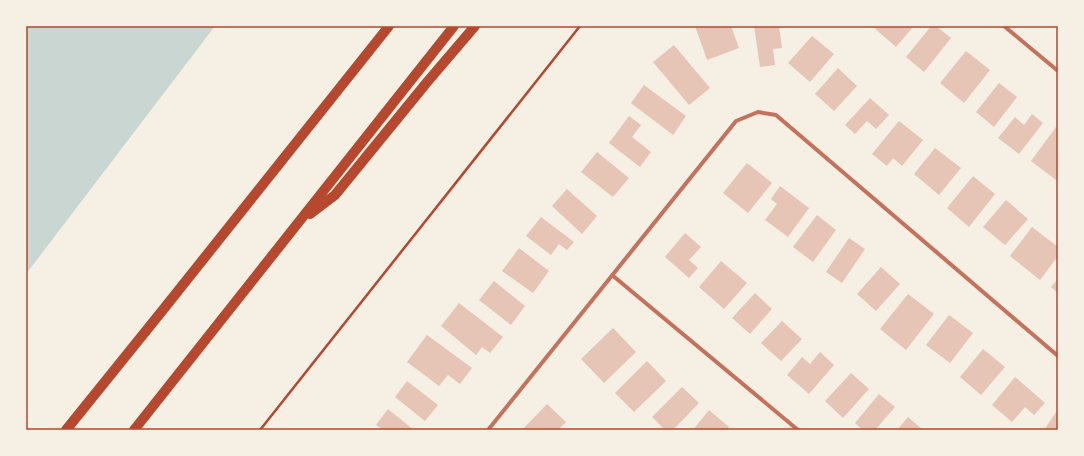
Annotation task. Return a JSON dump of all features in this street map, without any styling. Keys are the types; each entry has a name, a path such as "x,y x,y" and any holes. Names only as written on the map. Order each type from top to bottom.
{"main road":[{"path":"66,430 389,26"},
{"path":"134,430 454,26"},
{"path":"297,224 335,195 475,26"}],"street":[{"path":"1004,26 1058,71"},
{"path":"488,430 736,121 758,112 776,114 1058,356"},
{"path":"612,275 798,430"}],"path":[{"path":"260,430 580,26"}],"shaded area":[{"path":"26,26 215,26 26,274"}],"building":[{"path":"695,26 731,26 739,48 707,60"},
{"path":"754,26 779,26 782,48 773,49 775,65 760,67"},
{"path":"872,26 914,26 896,47"},
{"path":"931,26 936,26 951,38 924,72 906,57"},
{"path":"812,36 834,54 810,82 788,63"},
{"path":"674,45 710,88 689,105 653,62"},
{"path":"966,51 990,70 964,103 940,83"},
{"path":"838,68 857,86 834,111 815,94"},
{"path":"999,83 1017,97 994,127 976,112"},
{"path":"644,85 686,116 673,135 631,103"},
{"path":"870,98 889,115 876,129 867,121 855,134 845,125"},
{"path":"1032,114 1043,123 1019,154 998,138 1015,117 1024,125"},
{"path":"629,116 641,125 632,137 651,152 640,167 609,143"},
{"path":"899,121 923,140 902,166 893,158 887,166 872,154"},
{"path":"1056,127 1058,128 1058,177 1056,180 1031,161"},
{"path":"935,148 961,168 939,195 914,174"},
{"path":"597,152 629,178 613,197 581,172"},
{"path":"747,163 772,183 748,213 723,193"},
{"path":"973,176 995,194 969,227 947,208"},
{"path":"780,186 809,208 788,237 765,220 777,204 771,199"},
{"path":"567,189 597,216 582,234 552,206"},
{"path":"1006,200 1028,219 1005,245 983,227"},
{"path":"817,215 836,230 813,262 793,247"},
{"path":"541,217 574,242 567,250 559,244 551,255 526,236"},
{"path":"1032,227 1058,247 1058,256 1040,280 1010,256"},
{"path":"685,233 701,247 689,260 698,268 689,278 665,257"},
{"path":"849,238 865,249 842,283 826,272"},
{"path":"519,248 549,271 533,293 502,271"},
{"path":"721,261 747,283 724,309 699,287"},
{"path":"881,267 900,284 876,311 857,294"},
{"path":"1058,279 1058,293 1051,287"},
{"path":"494,281 525,306 511,325 479,300"},
{"path":"755,293 772,309 750,334 732,318"},
{"path":"908,294 934,314 906,350 880,329"},
{"path":"459,303 503,337 490,353 482,347 476,355 441,326"},
{"path":"949,315 973,333 950,363 926,345"},
{"path":"782,321 802,339 781,361 761,343"},
{"path":"613,328 636,352 604,383 581,359"},
{"path":"427,335 472,368 460,384 448,375 439,386 407,362"},
{"path":"983,349 1005,367 981,395 960,377"},
{"path":"820,352 834,365 809,394 787,375 802,357 810,364"},
{"path":"647,361 666,381 634,412 615,393"},
{"path":"851,373 869,389 843,418 825,401"},
{"path":"1015,377 1045,403 1034,415 1025,407 1012,422 992,405"},
{"path":"407,381 438,405 425,421 395,397"},
{"path":"682,387 699,403 673,430 665,430 652,417"},
{"path":"879,394 895,407 875,430 863,430 855,423"},
{"path":"547,404 566,422 558,430 522,430"},
{"path":"388,409 414,430 383,430 376,425"},
{"path":"1058,409 1058,430 1044,430"},
{"path":"709,410 729,427 727,430 693,430"},
{"path":"908,417 923,430 897,430"}]}
